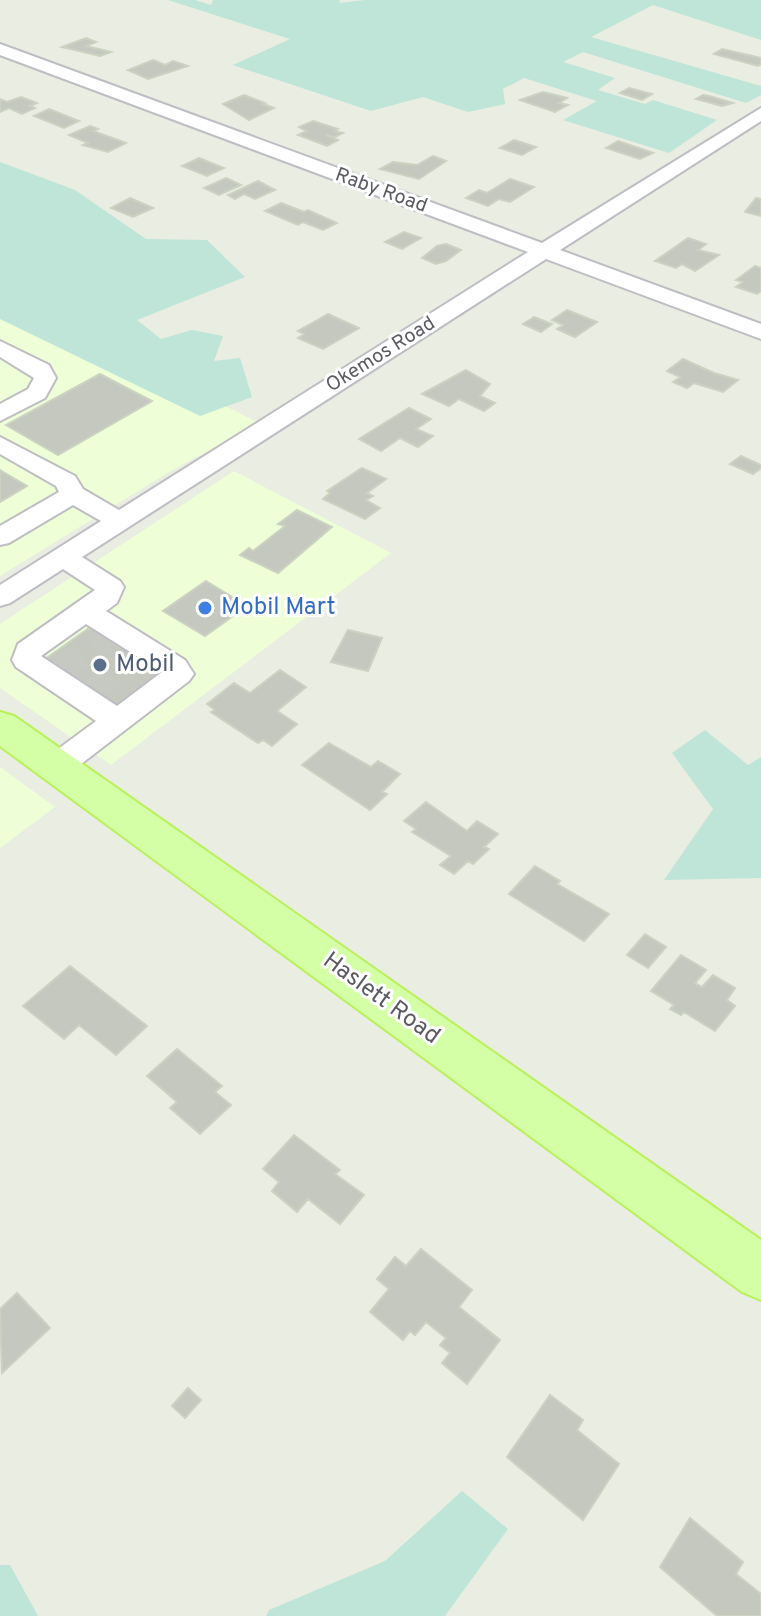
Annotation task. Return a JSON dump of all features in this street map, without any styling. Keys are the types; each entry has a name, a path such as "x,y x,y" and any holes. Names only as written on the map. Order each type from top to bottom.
{"main road":[{"name":"Haslett Road","path":"0,726 761,1273"}],"street":[{"name":"Raby Road","path":"0,49 761,332"},
{"name":"Okemos Road","path":"0,597 761,113"},
{"path":"0,348 41,370 45,378 37,393 0,414"},
{"path":"0,444 66,481 73,494 120,521"},
{"path":"0,537 73,494"},
{"path":"63,557 110,587 107,597 25,655 30,663 55,673 87,694 118,721"},
{"path":"57,766 177,678 175,667 143,654 111,634 86,611"}],"shaded area":[{"path":"168,0 195,0 211,5 213,0 340,0 339,3 365,0 761,0 761,40 653,5 591,37 761,86 761,95 746,103 583,52 563,62 615,78 598,90 645,104 653,100 717,120 669,153 563,120 597,101 524,78 503,89 505,104 468,112 423,97 371,111 233,65 290,39"},
{"path":"0,162 75,190 146,239 207,240 245,277 137,320 161,339 192,330 223,336 214,361 240,358 252,397 200,416 0,319"},
{"path":"3,294 259,423 169,472 0,576 0,296"},
{"path":"234,471 391,553 111,765 0,688 0,624"},
{"path":"705,730 748,765 761,757 761,878 664,880 713,809 672,753"},
{"path":"0,767 55,807 0,848"},
{"path":"462,1491 508,1529 445,1616 266,1616 269,1610 385,1561"},
{"path":"0,1565 10,1565 38,1616 0,1616"}],"building":[{"path":"86,38 96,42 86,46 111,52 100,56 62,47"},
{"path":"722,49 761,58 761,64 758,66 714,54"},
{"path":"153,60 165,65 173,61 188,66 148,79 128,70"},
{"path":"629,88 652,94 642,100 620,93"},
{"path":"543,92 567,98 559,103 568,105 555,112 520,100"},
{"path":"244,95 274,108 249,120 223,104"},
{"path":"703,95 733,103 722,106 696,99"},
{"path":"21,97 37,103 30,106 35,108 22,114 9,108 0,112 0,99 7,102"},
{"path":"49,109 79,121 64,128 34,116"},
{"path":"313,121 343,133 335,137 326,135 338,140 327,146 298,135 307,131 299,127"},
{"path":"90,126 98,129 93,131 126,143 108,152 83,145 88,143 69,135"},
{"path":"514,140 536,147 522,155 500,148"},
{"path":"618,141 653,153 640,159 606,148"},
{"path":"433,156 446,161 419,179 380,169 393,162 417,165"},
{"path":"199,158 224,168 207,176 182,166"},
{"path":"226,178 241,185 219,195 204,188"},
{"path":"510,179 534,187 510,202 499,199 488,206 466,198 479,190 487,193"},
{"path":"258,181 275,190 255,199 244,194 235,199 228,195"},
{"path":"130,198 153,208 133,217 111,208"},
{"path":"756,198 761,199 761,216 745,212"},
{"path":"281,203 304,212 308,210 337,223 323,230 303,222 298,225 265,211"},
{"path":"404,232 421,238 402,249 385,242"},
{"path":"688,238 706,244 698,250 719,255 695,271 682,264 676,268 655,261"},
{"path":"446,244 461,250 436,264 422,258 437,246"},
{"path":"755,266 761,268 761,291 757,294 736,287 743,282 736,280"},
{"path":"567,310 597,322 575,337 557,329 563,325 552,320"},
{"path":"328,314 359,328 323,349 298,338 304,334 298,331"},
{"path":"534,317 552,324 541,332 523,324"},
{"path":"683,359 738,380 723,392 694,383 687,388 673,382 680,377 667,371"},
{"path":"466,370 490,384 480,396 495,403 484,411 459,399 449,406 422,394"},
{"path":"100,374 152,401 58,455 6,425"},
{"path":"409,408 431,419 416,429 433,436 418,447 400,438 381,451 359,439"},
{"path":"741,456 761,465 761,468 753,474 730,464"},
{"path":"362,468 386,479 367,493 373,496 366,500 380,508 365,519 323,499 330,493 327,491"},
{"path":"0,470 27,486 0,502"},
{"path":"297,510 332,527 278,573 240,555 249,548 253,551 285,526 278,524"},
{"name":"Mobil Mart","path":"206,581 247,606 205,636 163,611"},
{"name":"Mobil","path":"89,628 165,675 120,709 44,660"},
{"path":"348,630 382,638 368,671 331,662"},
{"path":"280,670 306,687 277,711 297,724 272,746 263,740 258,743 211,712 215,710 207,704 234,683 250,693"},
{"path":"329,743 371,767 378,761 400,774 382,792 387,794 370,810 302,765"},
{"path":"426,802 467,831 477,821 498,834 484,847 489,849 473,864 468,861 454,874 440,865 451,856 412,832 416,829 404,821"},
{"path":"535,866 560,881 557,884 609,914 584,941 509,894"},
{"path":"645,934 666,947 648,968 627,955"},
{"path":"681,955 706,970 695,983 702,987 713,975 735,988 727,1000 735,1006 715,1031 684,1012 681,1015 670,1009 674,1005 651,991"},
{"path":"70,966 147,1026 116,1055 79,1025 64,1039 23,1006"},
{"path":"177,1049 222,1086 215,1092 231,1105 200,1134 170,1108 177,1102 147,1076"},
{"path":"294,1135 340,1170 335,1174 364,1195 340,1224 308,1199 297,1212 272,1191 279,1182 263,1169"},
{"path":"421,1249 472,1290 459,1307 500,1340 467,1384 442,1363 450,1353 440,1345 446,1338 426,1322 415,1335 410,1331 403,1340 370,1312 389,1289 377,1279 395,1257 406,1266"},
{"path":"17,1293 50,1328 2,1373 0,1309"},
{"path":"188,1388 201,1400 185,1418 172,1406"},
{"path":"550,1395 583,1420 577,1430 619,1464 583,1520 507,1457"},
{"path":"690,1518 743,1562 736,1574 761,1594 761,1616 717,1616 660,1567"}],"tunnel":[{"path":"59,670 105,638"},
{"path":"91,691 137,658"}],"place":[{"name":"Mobil Mart","path":"205,608"},
{"name":"Mobil","path":"100,665"}]}
